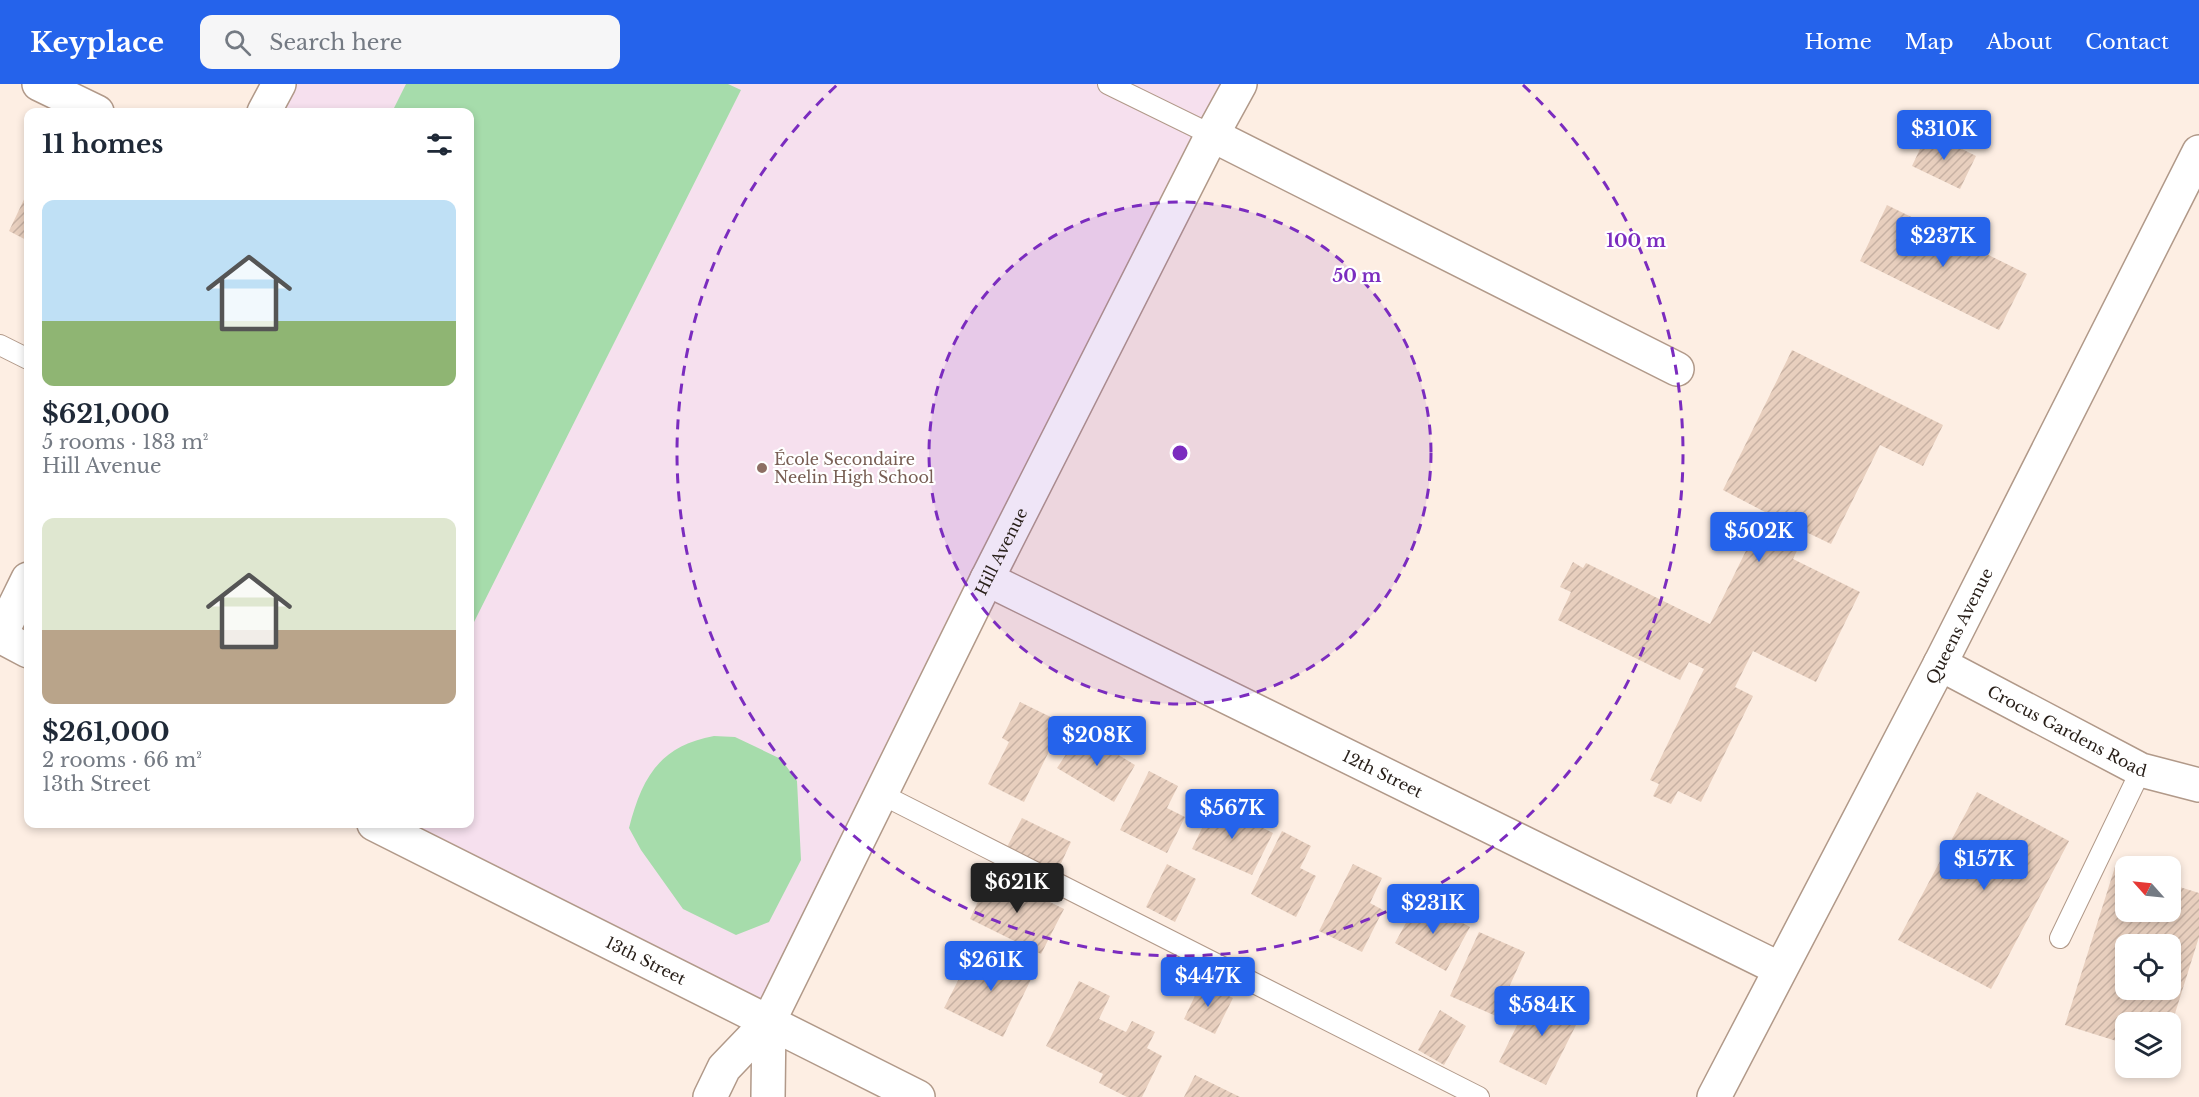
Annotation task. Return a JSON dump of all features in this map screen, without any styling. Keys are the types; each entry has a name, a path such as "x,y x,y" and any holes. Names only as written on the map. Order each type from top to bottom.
{"street":[{"path":"39,84 89,108"},
{"path":"266,108 279,84"},
{"name":"Hill Avenue","path":"769,1021 987,579 1240,84"},
{"path":"1212,135 1677,369"},
{"name":"Queens Avenue","path":"1714,1097 1940,664 2199,152"},
{"name":"12th Street","path":"987,579 1780,969"},
{"path":"24,587 0,636 24,649"},
{"name":"Crocus Gardens Road","path":"1940,664 2141,770 2199,785"},
{"name":"13th Street","path":"382,828 918,1097"},
{"path":"710,1097 724,1068 769,1021"},
{"path":"768,1097 769,1021"}],"lane":[{"path":"1108,84 1212,135"},
{"path":"0,345 24,357"},
{"path":"2060,938 2141,770"},
{"path":"881,794 1479,1097"}],"shaded area":[{"name":"École Secondaire Neelin High School","path":"279,84 1252,84 769,1021 382,828 474,828 474,108 267,108"}],"green space":[{"path":"406,84 728,84 741,90 474,622 474,108 394,108"},
{"path":"714,736 735,737 781,759 797,781 801,860 769,922 736,935 683,909 641,850 629,828 647,780 666,756 695,741"}],"building":[{"path":"1928,132 1976,156 1960,189 1912,166"},
{"path":"24,199 24,239 9,231"},
{"path":"1887,205 2027,274 1999,330 1860,261"},
{"path":"1792,350 1943,425 1923,466 1880,445 1831,544 1806,532 1793,559 1860,592 1816,682 1753,651 1735,687 1753,696 1701,802 1678,791 1671,804 1653,796 1659,784 1650,780 1704,669 1689,662 1680,680 1558,620 1571,592 1560,587 1573,562 1583,568 1586,563 1710,624 1765,512 1723,490"},
{"path":"1020,702 1063,723 1024,802 988,784 1009,742 1002,738"},
{"path":"1081,732 1135,765 1114,802 1057,768"},
{"path":"1149,771 1178,786 1167,808 1185,817 1167,853 1120,830"},
{"path":"1977,792 2069,841 1991,989 1898,940"},
{"path":"1214,803 1273,833 1252,875 1192,849"},
{"path":"1022,818 1071,842 1057,872 1007,847"},
{"path":"1282,831 1311,846 1300,868 1316,876 1296,917 1251,894"},
{"path":"1167,864 1196,879 1175,922 1146,907"},
{"path":"1353,864 1382,878 1370,903 1383,910 1362,952 1319,931"},
{"path":"2115,867 2115,922 2181,922 2181,887 2199,893 2199,937 2181,994 2181,934 2115,934 2115,1000 2179,1000 2175,1012 2115,1012 2115,1041 2065,1025"},
{"path":"991,873 1064,909 1041,954 970,919"},
{"path":"1419,899 1470,927 1446,971 1395,943"},
{"path":"1479,932 1525,952 1496,1016 1450,996"},
{"path":"996,949 1036,969 1003,1037 944,1008 967,963 985,972"},
{"path":"1079,981 1110,996 1099,1019 1126,1032 1132,1021 1155,1032 1147,1048 1162,1056 1142,1097 1127,1097 1099,1083 1103,1074 1046,1046"},
{"path":"1201,983 1233,998 1215,1034 1184,1019"},
{"path":"1550,992 1584,1009 1546,1085 1499,1062 1530,999 1544,1006"},
{"path":"1440,1010 1466,1026 1444,1065 1418,1050"},
{"path":"1195,1075 1240,1097 1184,1097"}],"place":[{"name":"École Secondaire Neelin High School","path":"762,468"}]}
